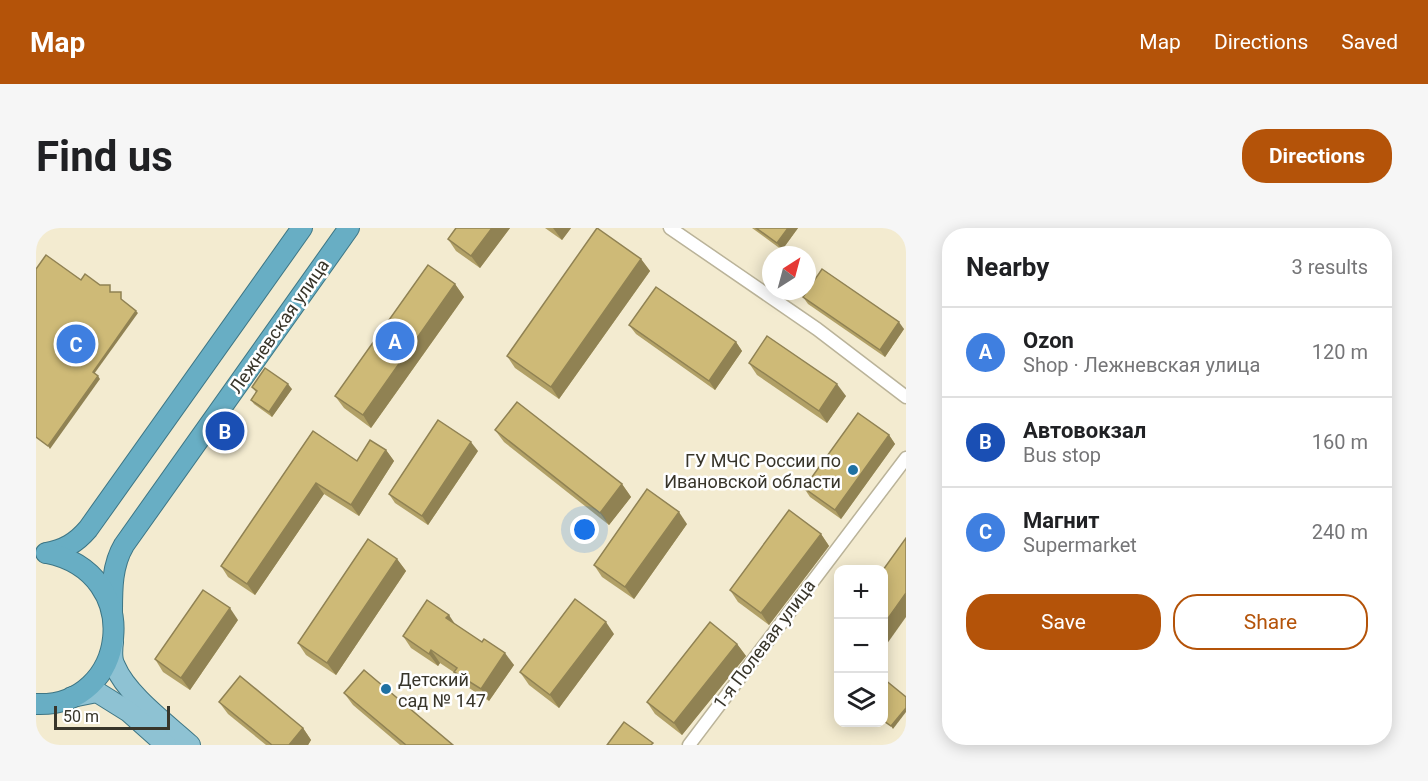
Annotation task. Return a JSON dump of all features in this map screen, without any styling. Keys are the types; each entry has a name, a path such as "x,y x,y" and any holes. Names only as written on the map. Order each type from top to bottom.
{"highway":[{"name":"Лежневская улица","path":"41,553 56,552 76,542 95,520 302,228"},
{"name":"Лежневская улица","path":"113,642 112,597 115,569 117,558 124,545 349,228"},
{"path":"41,553 73,562 88,572 100,586 112,612"},
{"path":"39,706 72,697 87,687 101,672 113,642"}],"main road":[{"path":"113,642 114,664 132,693 190,745"},
{"path":"72,697 97,692 129,712 166,745"}],"street":[{"path":"670,228 817,329 906,398"},
{"name":"1-я Полевая улица","path":"689,745 906,458"}],"building":[{"path":"456,228 492,228 471,256 448,239"},
{"path":"597,228 641,259 551,387 507,356"},
{"path":"756,228 788,228 777,243"},
{"path":"46,255 81,280 85,274 100,285 110,285 110,292 121,292 121,299 136,311 93,372 98,376 48,446 36,437 36,269"},
{"path":"428,265 455,284 363,415 335,396"},
{"path":"822,269 899,322 880,350 807,300 816,300 816,278"},
{"path":"656,287 736,342 709,381 629,325"},
{"path":"767,336 837,384 819,411 749,363"},
{"path":"265,368 288,384 269,412 251,400 257,391 252,387"},
{"path":"517,402 622,484 600,513 495,430"},
{"name":"ГУ МЧС России по Ивановской области","path":"858,413 889,435 835,510 804,488"},
{"path":"438,420 471,442 422,516 389,494"},
{"path":"313,431 357,461 370,440 386,450 351,505 316,483 247,584 221,566"},
{"path":"647,489 679,512 625,587 594,565"},
{"path":"789,510 821,534 761,613 730,590"},
{"path":"906,538 906,593 888,618 888,565"},
{"path":"368,539 397,559 327,663 298,643"},
{"path":"203,590 230,608 181,678 155,659"},
{"path":"575,599 606,622 550,695 520,672"},
{"path":"427,600 449,615 446,618 482,642 484,639 505,653 481,689 454,672 457,668 431,650 429,654 403,636"},
{"path":"710,622 737,644 674,723 647,702"},
{"path":"364,670 453,745 406,745 344,693"},
{"path":"240,676 303,728 289,745 272,745 219,702"},
{"path":"888,682 906,697 906,708 891,726 888,724"},
{"path":"624,722 653,743 651,745 607,745"}],"place":[{"name":"Ozon","path":"395,341"},
{"name":"Магнит","path":"76,344"},
{"name":"Автовокзал","path":"225,431"},
{"name":"ГУ МЧС России по Ивановской области","path":"853,470"},
{"name":"Детский сад № 147","path":"386,689"}]}
